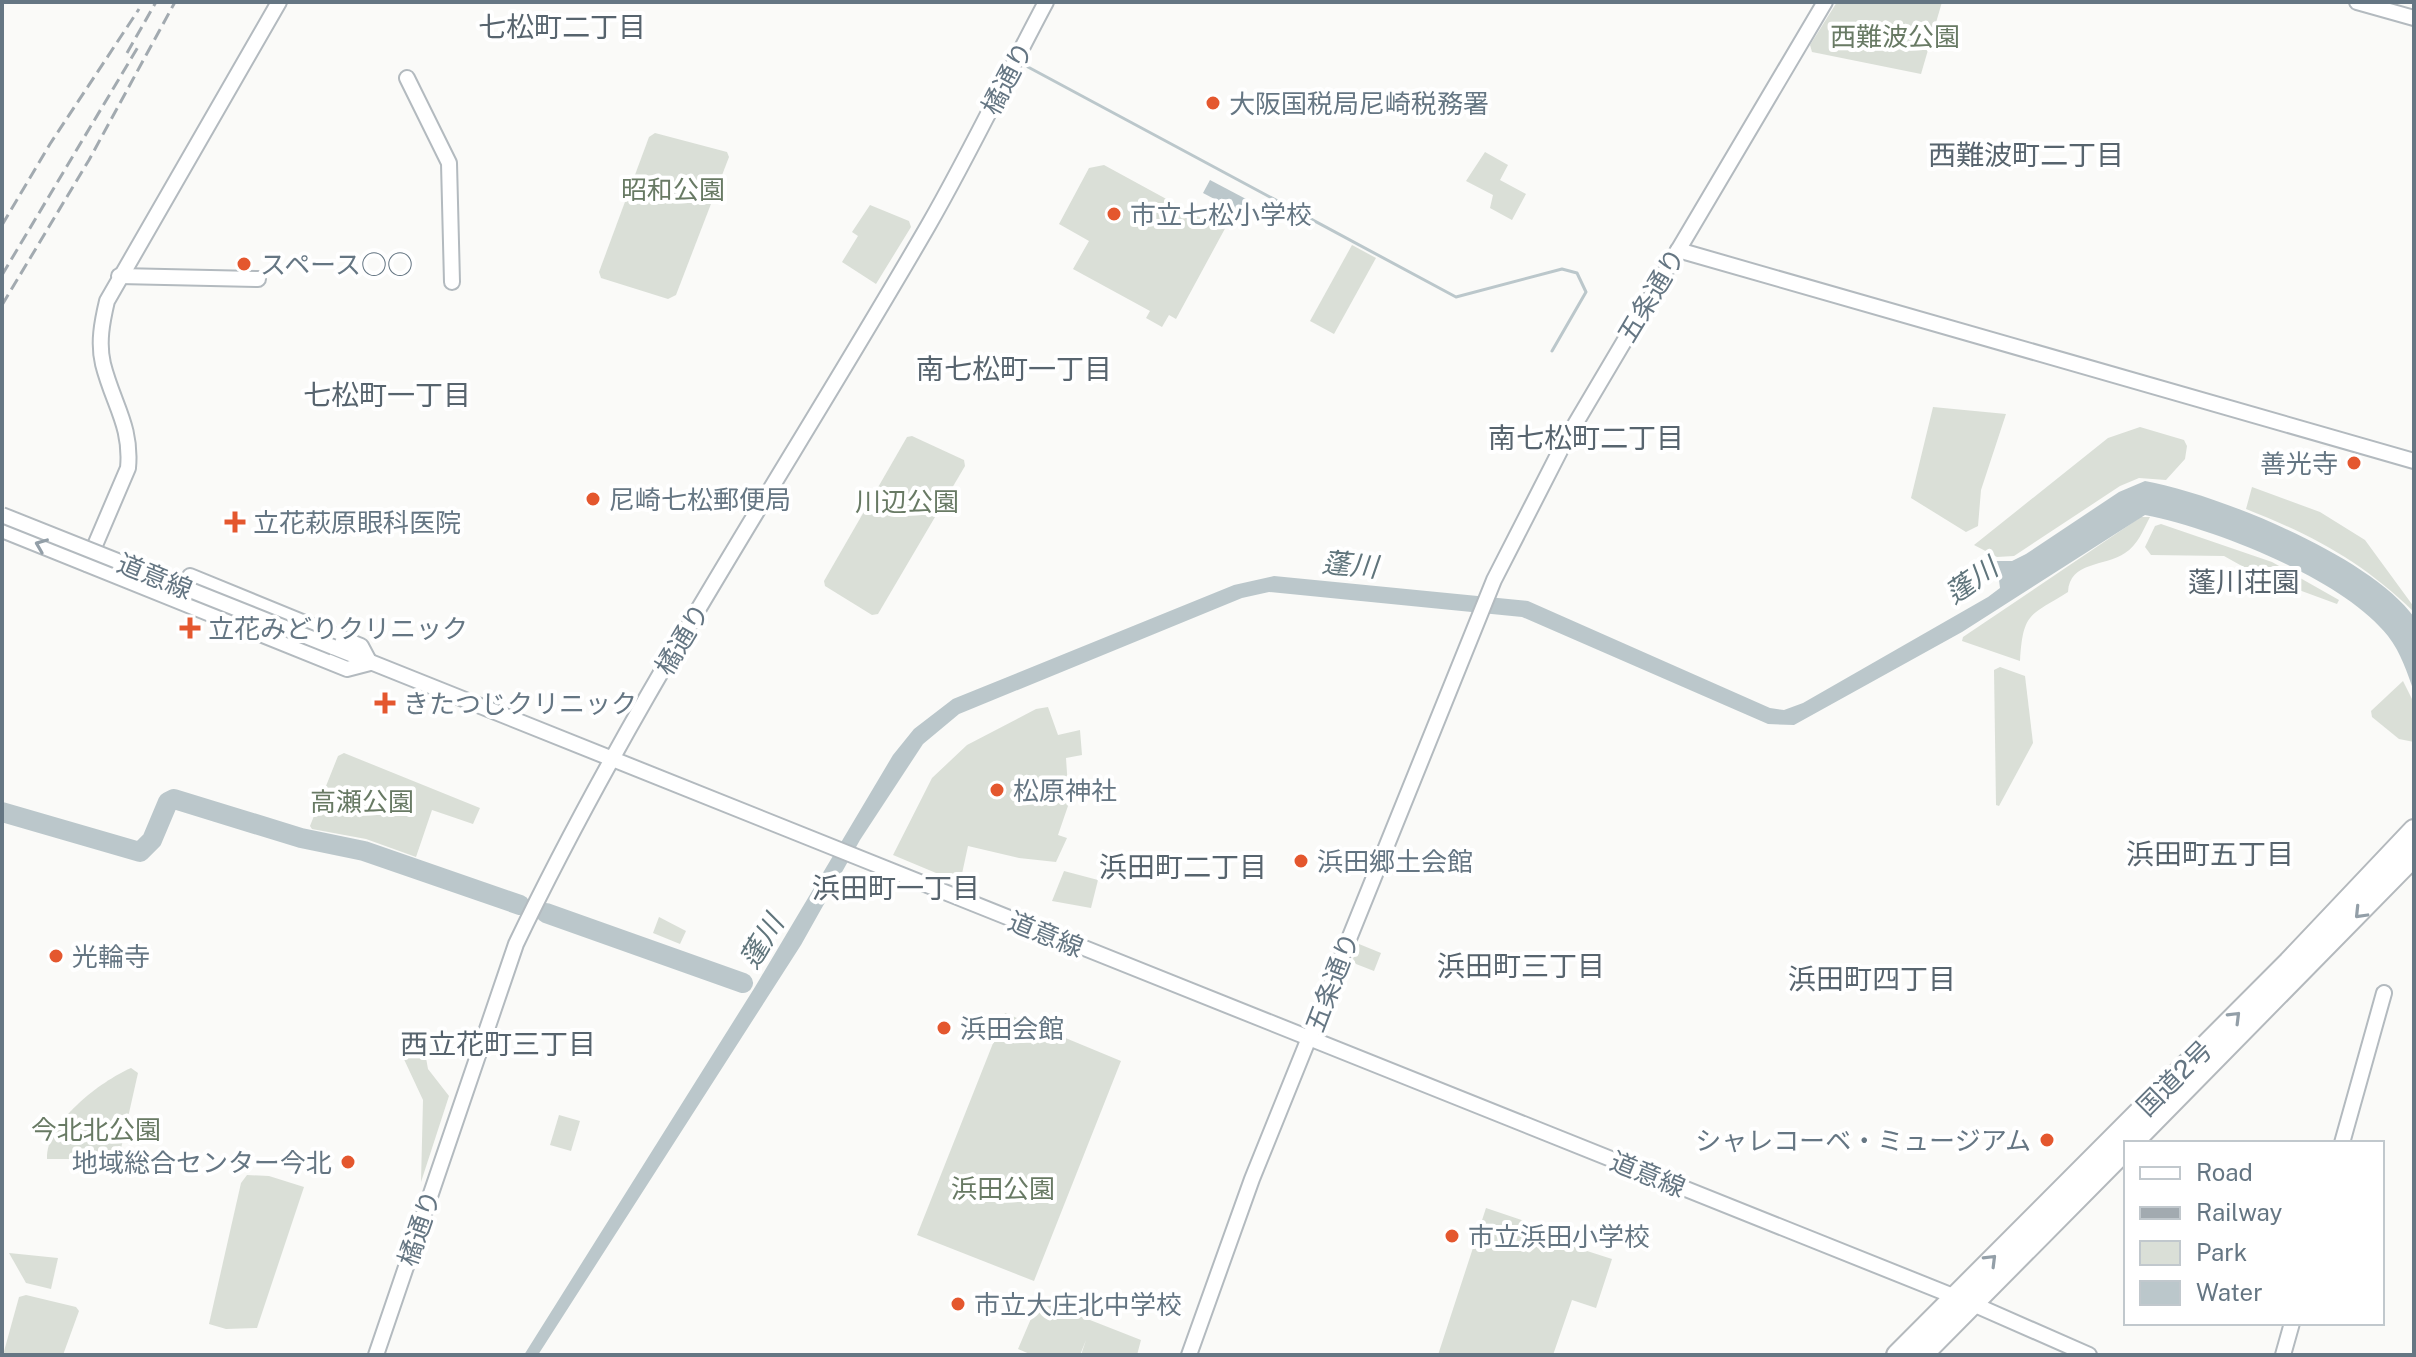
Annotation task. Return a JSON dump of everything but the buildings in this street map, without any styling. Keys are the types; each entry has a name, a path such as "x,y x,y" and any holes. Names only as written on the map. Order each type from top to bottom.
{"highway":[{"name":"国道2号","path":"1922,1355 1964,1301 2414,830"},
{"name":"国道2号","path":"2134,1141 2414,856"},
{"name":"国道2号","path":"1897,1355 1964,1301 2124,1151"}],"street":[{"path":"87,564 128,468 128,427 113,396 102,361 100,330 107,301 279,2"},
{"name":"橘通り","path":"376,1355 516,944 610,760 929,224 1046,2"},
{"name":"五条通り","path":"1189,1355 1235,1221 1488,593 1564,443 1825,2"},
{"path":"2357,2 2414,18"},
{"path":"407,78 449,163 452,282"},
{"path":"1678,250 2414,461"},
{"path":"119,276 258,279"},
{"name":"道意線","path":"2,515 1311,1037 1964,1301 2089,1355"},
{"path":"2,530 347,669 370,663 361,646 190,576"},
{"path":"2343,1141 2384,993"},
{"path":"2283,1355 2291,1325"}],"green space":[{"name":"西難波公園","path":"1837,2 1942,2 1921,74 1812,52 1810,45"},
{"name":"昭和公園","path":"655,133 727,152 729,157 676,295 668,299 601,278 599,272 649,137"},
{"path":"1485,152 1508,165 1500,180 1526,194 1512,220 1490,208 1493,195 1466,181"},
{"path":"1104,165 1203,219 1207,212 1228,223 1176,319 1169,315 1162,327 1146,318 1150,311 1073,269 1089,241 1059,224 1089,168"},
{"path":"870,205 909,221 911,227 876,284 842,262 858,236 852,232"},
{"path":"1352,245 1376,258 1334,334 1310,321"},
{"path":"1933,407 2006,414 1981,490 1978,526 1966,532 1911,498"},
{"path":"2140,427 2184,440 2187,446 2185,459 2166,480 2139,478 2120,486 2014,556 1997,557 1974,545 2108,438"},
{"name":"川辺公園","path":"912,436 964,460 965,466 878,614 872,615 825,586 824,581 907,437"},
{"path":"2252,487 2320,512 2365,540 2414,607 2414,612 2375,578 2336,552 2246,509"},
{"path":"2141,517 2150,517 2130,550 2081,570 2070,582 2068,592 2031,616 2021,644 2020,661 1962,641 1963,637"},
{"path":"2161,524 2272,562 2339,600 2337,604 2258,575 2224,556 2151,555 2145,547 2155,526"},
{"path":"2000,667 2025,676 2033,743 1999,806 1996,805 1994,670"},
{"path":"2403,681 2414,703 2414,742 2399,739 2372,717 2371,711"},
{"name":"松原神社","path":"1048,707 1058,735 1080,730 1082,755 1066,758 1069,803 1058,835 1067,838 1056,862 1019,858 968,846 960,883 893,855 932,778 967,745 1036,709"},
{"name":"高瀬公園","path":"344,753 480,808 473,824 432,810 416,857 366,839 312,829 310,826 338,756"},
{"path":"1064,871 1098,880 1091,908 1052,901"},
{"path":"659,917 686,931 680,944 653,933"},
{"path":"1359,944 1381,953 1374,971 1356,964 1353,959"},
{"name":"浜田公園","path":"1005,1013 1121,1061 1034,1281 917,1235"},
{"path":"416,1032 422,1036 428,1069 449,1096 421,1182 423,1100 402,1055 403,1047"},
{"name":"今北北公園","path":"131,1068 138,1073 120,1153 112,1159 47,1159 55,1131 77,1105"},
{"path":"559,1115 580,1121 571,1151 550,1145"},
{"path":"247,1175 269,1176 304,1187 257,1328 226,1329 209,1324 241,1183"},
{"path":"1486,1208 1539,1226 1537,1235 1612,1259 1596,1308 1572,1300 1553,1355 1438,1355"},
{"path":"9,1253 58,1258 51,1289 26,1283"},
{"path":"26,1295 76,1307 79,1311 63,1355 3,1355 19,1297"},
{"path":"1039,1300 1141,1340 1137,1355 1081,1355 1086,1340 1080,1355 1032,1355 1018,1349"}],"water":[{"path":"1210,180 1246,199 1239,212 1203,193"},
{"path":"2145,481 2212,499 2290,531 2364,572 2393,594 2414,617 2414,692 2400,656 2388,636 2368,615 2341,595 2310,576 2241,544 2145,515 1962,632 1794,725 1768,724 1522,617 1269,592 1242,598 959,714 923,744 860,840 801,945 538,1355 524,1355 755,987 893,755 914,729 953,699 1234,585 1274,576 1528,601 1770,708 1784,710 1803,703 1988,597 2000,588 1998,572 1991,565 1995,561 2012,561 2026,554 2119,492"}],"waterway":[{"path":"1028,67 1456,297 1562,269 1577,273 1586,292 1552,351"},
{"path":"2,812 140,852 152,840 168,802 174,799 301,838 364,851 520,905"},
{"path":"546,913 743,983"}],"railway":[{"path":"127,53 156,2"},
{"path":"2,305 89,160 175,2"},
{"path":"2,225 50,144 139,9"},
{"path":"2,275 138,47"}],"place":[{"name":"大阪国税局尼崎税務署","path":"1213,103"},
{"name":"市立七松小学校","path":"1114,214"},
{"name":"スペース○○","path":"244,264"},
{"name":"善光寺","path":"2354,463"},
{"name":"尼崎七松郵便局","path":"593,499"},
{"name":"立花萩原眼科医院","path":"235,522"},
{"name":"立花みどりクリニック","path":"190,628"},
{"name":"きたつじクリニック","path":"385,703"},
{"name":"松原神社","path":"997,790"},
{"name":"浜田郷土会館","path":"1301,861"},
{"name":"光輪寺","path":"56,956"},
{"name":"浜田会館","path":"944,1028"},
{"name":"シャレコーベ・ミュージアム","path":"2047,1140"},
{"name":"地域総合センター今北","path":"348,1162"},
{"name":"市立浜田小学校","path":"1452,1236"},
{"name":"市立大庄北中学校","path":"958,1304"}],"district":[{"name":"七松町二丁目","path":"562,26"},
{"name":"西難波町二丁目","path":"2026,154"},
{"name":"南七松町一丁目","path":"1014,368"},
{"name":"七松町一丁目","path":"387,394"},
{"name":"南七松町二丁目","path":"1586,437"},
{"name":"蓬川荘園","path":"2244,581"},
{"name":"浜田町五丁目","path":"2210,853"},
{"name":"浜田町二丁目","path":"1183,866"},
{"name":"浜田町一丁目","path":"896,887"},
{"name":"浜田町三丁目","path":"1521,965"},
{"name":"浜田町四丁目","path":"1872,978"},
{"name":"西立花町三丁目","path":"498,1043"}],"water label":[{"name":"蓬川","path":"1350,564"},
{"name":"蓬川","path":"1971,580"},
{"name":"蓬川","path":"761,941"}]}
